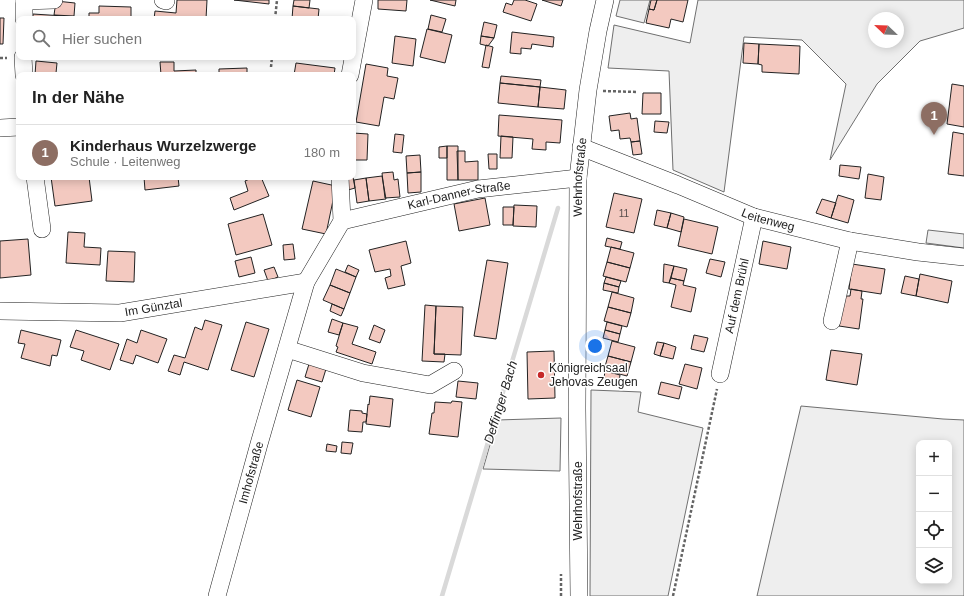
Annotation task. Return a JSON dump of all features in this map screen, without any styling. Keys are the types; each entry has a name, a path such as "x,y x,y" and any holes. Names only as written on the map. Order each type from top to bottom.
{"street":[{"path":"24,16 24,1 54,0"},
{"path":"356,43 364,0"},
{"name":"Wehrhofstraße","path":"578,596 578,178 588,90 605,0"},
{"path":"23,60 24,72"},
{"path":"351,72 353,60"},
{"path":"0,128 16,127"},
{"name":"Leitenweg","path":"581,147 754,217 850,241 918,252 964,257"},
{"name":"Karl-Danner-Straße","path":"342,222 478,189 578,178"},
{"path":"35,180 42,229"},
{"path":"340,180 342,222"},
{"name":"Auf dem Brühl","path":"720,374 754,217"},
{"name":"Imhofstraße","path":"217,596 306,282 342,222"},
{"path":"832,321 850,241"},
{"name":"Im Günztal","path":"0,311 120,313 306,282"},
{"path":"287,349 363,373 430,385 447,376"}],"path":[{"path":"275,16 276,0"},
{"path":"271,67 272,60"},
{"path":"588,90 638,92"},
{"path":"673,596 720,374"}],"shaded area":[{"path":"620,0 650,0 644,23 616,16"},
{"path":"698,0 964,0 964,28 920,41 877,84 830,160 846,84 802,40 744,37 724,192 673,170 669,71 608,68 614,25 690,43"},
{"path":"928,230 964,234 964,248 926,243"},
{"path":"591,390 641,392 638,412 703,428 668,596 590,596"},
{"path":"801,406 964,420 964,596 757,596"},
{"path":"561,418 560,471 483,469 497,420"}],"building":[{"path":"177,0 207,0 206,16 154,16 155,11 176,13"},
{"path":"234,0 269,0 269,4"},
{"path":"294,0 310,0 309,8 293,6"},
{"path":"378,0 407,0 406,11 378,9"},
{"path":"430,0 456,0 455,6"},
{"path":"514,0 525,0 537,4 531,21 503,12 506,3 512,5"},
{"path":"542,0 563,0 561,6"},
{"path":"651,0 657,0 654,10 649,9"},
{"path":"657,0 688,0 683,22 671,19 669,28 646,23 649,9 654,10"},
{"path":"56,1 75,3 74,16 54,15"},
{"path":"99,6 131,7 131,16 89,16 89,13 99,13"},
{"path":"293,6 319,9 318,16 292,16"},
{"path":"33,14 64,16 33,16"},
{"path":"431,15 446,19 442,32 428,29"},
{"path":"0,18 4,18 3,44 0,44"},
{"path":"484,22 497,25 494,38 481,36"},
{"path":"427,29 452,35 445,63 420,57"},
{"path":"512,32 554,37 553,47 532,44 531,49 521,48 521,54 510,53"},
{"path":"395,36 416,39 413,66 392,63"},
{"path":"481,36 494,38 488,46 480,44"},
{"path":"744,43 759,44 758,64 743,63"},
{"path":"759,44 800,46 799,74 762,72 762,65 758,64"},
{"path":"486,45 493,47 489,68 482,67"},
{"path":"36,61 57,63 56,72 35,72"},
{"path":"160,62 174,62 174,71 196,70 196,72 161,72"},
{"path":"296,63 335,68 334,72 294,72"},
{"path":"366,64 388,68 387,76 398,78 394,99 384,97 379,126 356,122"},
{"path":"247,68 247,72 219,72 219,69"},
{"path":"501,76 541,80 540,87 500,83"},
{"path":"500,83 540,87 538,107 498,103"},
{"path":"952,84 964,86 964,127 947,124"},
{"path":"540,87 566,90 564,109 538,107"},
{"path":"643,93 661,93 661,114 642,114"},
{"path":"630,113 631,119 637,118 640,141 631,142 630,138 620,139 619,130 611,131 609,116"},
{"path":"499,115 562,120 560,143 546,142 546,150 532,149 533,139 498,136"},
{"path":"655,121 669,122 667,133 654,132"},
{"path":"953,132 964,134 964,176 948,174"},
{"path":"356,133 368,134 367,160 356,160"},
{"path":"395,134 404,135 402,153 393,152"},
{"path":"501,136 513,137 512,158 500,158"},
{"path":"640,141 642,154 633,155 631,142"},
{"path":"447,146 447,158 439,158 439,147"},
{"path":"447,146 458,146 458,180 447,180"},
{"path":"457,151 465,151 465,162 478,161 478,180 458,180"},
{"path":"488,154 497,154 497,169 489,169"},
{"path":"420,155 421,172 407,173 406,156"},
{"path":"840,165 861,167 859,179 839,176"},
{"path":"393,172 394,180 398,179 400,197 385,198 382,173"},
{"path":"421,172 421,192 408,193 407,173"},
{"path":"868,174 884,177 881,200 865,198"},
{"path":"382,176 386,199 369,201 366,178"},
{"path":"366,178 369,201 357,203 354,180"},
{"path":"51,180 89,180 92,201 55,206"},
{"path":"144,180 178,180 179,186 145,190"},
{"path":"262,180 269,196 234,210 230,198 248,191 245,181"},
{"path":"346,180 354,180 355,188 348,190"},
{"path":"313,181 336,186 326,234 302,229"},
{"path":"614,193 642,199 634,233 606,227"},
{"path":"838,195 854,200 848,223 831,218"},
{"path":"485,198 490,225 459,231 454,204"},
{"path":"822,199 836,203 831,218 816,213"},
{"path":"514,205 537,206 536,227 513,226"},
{"path":"503,207 514,207 513,225 503,225"},
{"path":"657,210 671,213 667,228 654,225"},
{"path":"671,213 684,217 681,232 667,228"},
{"path":"263,214 272,245 236,255 228,224"},
{"path":"684,219 718,227 712,254 678,246"},
{"path":"68,232 85,233 84,247 101,248 100,265 66,263"},
{"path":"607,238 622,242 620,249 605,246"},
{"path":"28,239 31,275 0,278 0,241"},
{"path":"406,241 411,263 401,266 405,285 388,289 385,278 391,276 390,269 375,272 369,250"},
{"path":"763,241 791,247 787,269 759,264"},
{"path":"293,244 295,259 284,260 283,245"},
{"path":"611,247 634,253 630,268 607,262"},
{"path":"108,251 135,252 134,282 106,281"},
{"path":"251,257 255,273 239,277 235,261"},
{"path":"710,259 725,262 721,277 706,273"},
{"path":"487,260 508,263 496,339 474,336"},
{"path":"607,262 630,268 626,282 603,276"},
{"path":"664,264 674,266 669,283 663,282"},
{"path":"852,264 885,269 881,294 849,289"},
{"path":"348,265 359,270 356,277 345,272"},
{"path":"674,266 687,269 684,281 671,278"},
{"path":"274,267 278,277 268,281 264,270"},
{"path":"336,269 356,277 350,293 330,285"},
{"path":"920,274 952,281 948,303 916,296"},
{"path":"905,276 919,279 916,296 901,293"},
{"path":"606,277 621,281 619,287 604,283"},
{"path":"671,278 684,281 683,285 696,288 691,312 671,307 676,285 669,283"},
{"path":"604,283 619,287 618,293 603,290"},
{"path":"330,285 350,293 344,309 323,300"},
{"path":"851,289 862,291 861,299 863,299 859,329 839,326 844,296 850,296"},
{"path":"612,292 634,298 631,313 608,307"},
{"path":"332,304 344,309 341,316 330,311"},
{"path":"425,305 436,306 434,354 445,354 444,362 422,361"},
{"path":"436,306 463,307 461,355 434,354"},
{"path":"608,307 631,313 627,327 604,321"},
{"path":"332,319 343,323 339,335 328,332"},
{"path":"205,320 222,325 208,370 184,362 180,375 168,371 174,355 185,358 195,327 202,330"},
{"path":"246,322 269,329 254,377 231,370"},
{"path":"607,322 622,326 620,334 605,330"},
{"path":"343,323 358,327 352,344 376,352 372,364 336,352 338,347 336,346"},
{"path":"374,325 385,330 380,343 369,339"},
{"path":"21,330 61,340 57,356 52,355 50,366 21,358 25,344 18,343"},
{"path":"76,330 119,344 110,370 81,360 84,351 70,347"},
{"path":"141,330 167,339 158,363 136,355 133,364 120,360 127,339 137,343"},
{"path":"605,330 620,334 618,342 603,338"},
{"path":"694,335 708,338 704,352 691,349"},
{"path":"612,341 635,347 631,362 608,356"},
{"path":"657,342 664,343 660,356 654,354"},
{"path":"664,343 676,347 673,359 660,356"},
{"path":"831,350 862,354 857,385 826,380"},
{"name":"Königreichsaal Jehovas Zeugen","path":"554,351 555,398 528,399 527,352"},
{"path":"608,356 631,362 627,376 604,370"},
{"path":"309,364 326,369 322,382 305,377"},
{"path":"685,364 702,368 697,389 679,384"},
{"path":"605,371 620,375 619,382 604,378"},
{"path":"297,380 320,387 311,417 288,410"},
{"path":"458,381 478,383 476,399 456,397"},
{"path":"661,382 682,387 679,399 658,394"},
{"path":"370,396 393,399 390,427 366,424"},
{"path":"452,401 462,402 458,437 429,434 435,402 451,403"},
{"path":"350,410 362,411 362,413 367,414 366,422 363,422 362,432 348,431"},
{"path":"342,442 353,443 351,454 341,453"},
{"path":"327,444 337,446 336,452 326,451"}],"waterway":[{"name":"Deffinger Bach","path":"442,596 558,208"}],"place":[{"name":"Kinderhaus Wurzelzwerge","path":"934,135"},
{"name":"Königreichsaal Jehovas Zeugen","path":"541,375"}]}
